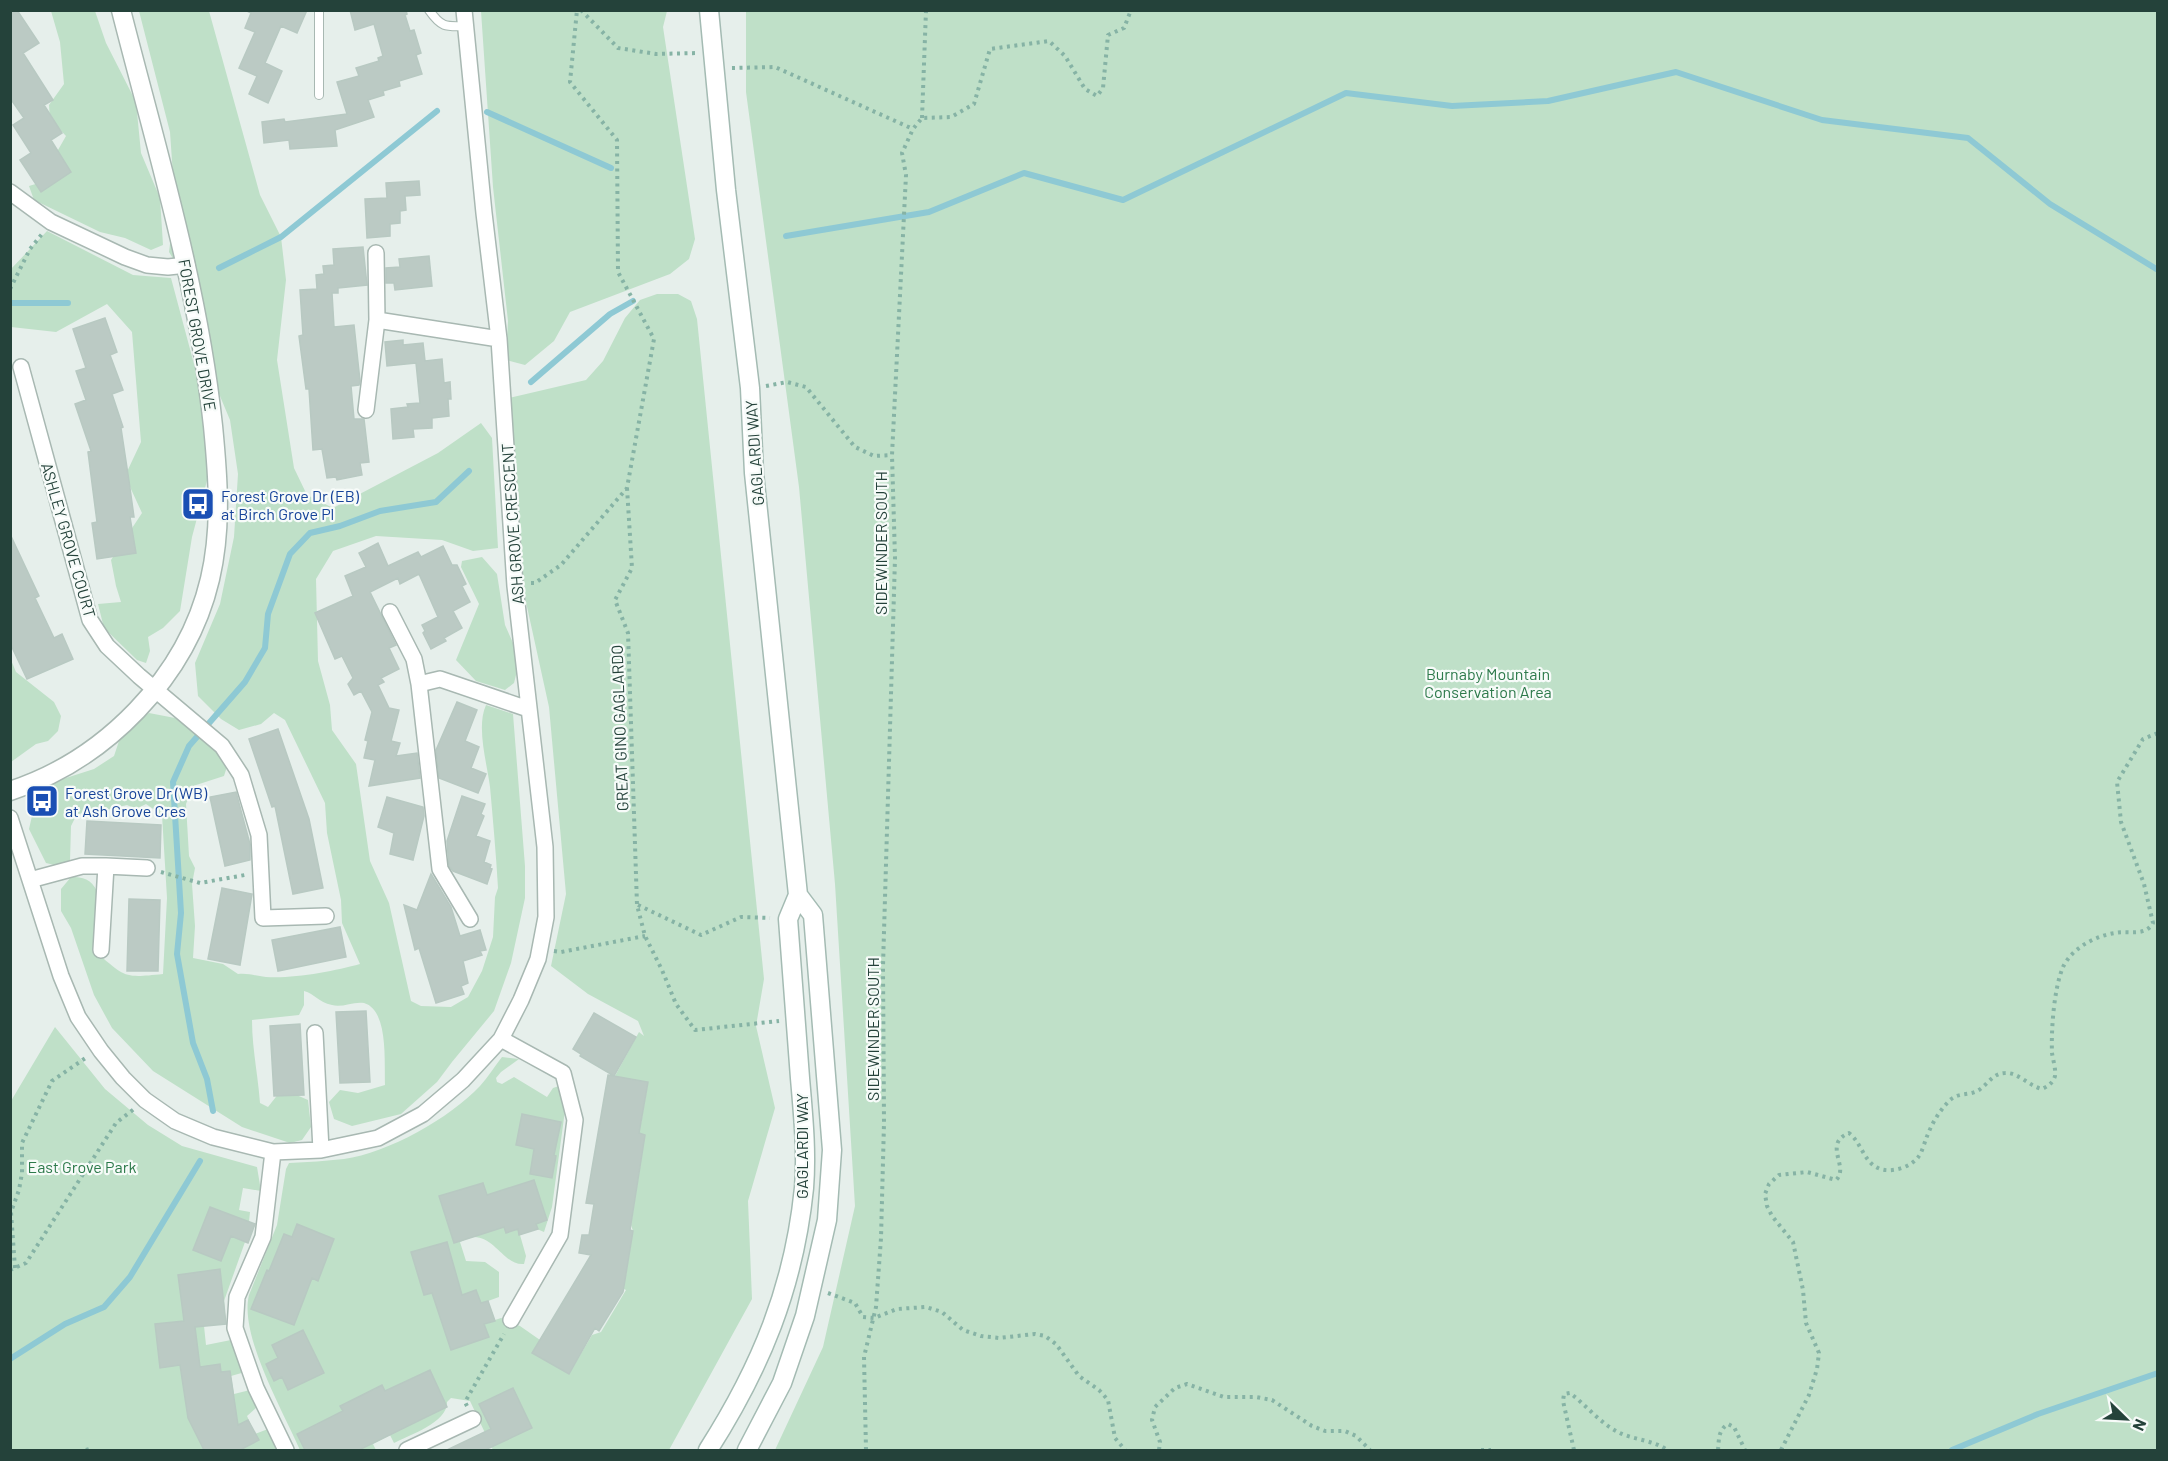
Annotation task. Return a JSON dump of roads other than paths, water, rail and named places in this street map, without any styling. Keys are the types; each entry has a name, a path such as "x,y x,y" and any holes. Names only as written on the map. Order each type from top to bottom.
{"main road":[{"name":"FOREST GROVE DRIVE","path":"10,791 26,786 69,765 98,745 129,717 155,689 175,661 194,627 210,579 218,522 217,466 207,369 187,265 121,10"},
{"name":"GAGLARDI WAY","path":"708,1450 754,1370 773,1328 796,1243 804,1186 804,1132 788,919 798,895 754,473 750,388 726,190 709,10"},
{"name":"GAGLARDI WAY","path":"747,1450 782,1383 805,1316 827,1220 832,1150 813,915 798,895"}],"street":[{"name":"ASH GROVE CRESCENT","path":"10,818 61,976 78,1017 123,1078 145,1100 175,1121 213,1137 273,1152 321,1150 378,1138 423,1114 463,1080 501,1039 538,959 546,917 545,847 515,586 499,339 464,18"},
{"path":"10,192 51,222 125,257 147,265 168,267 187,265"},
{"path":"366,410 377,320 376,253"},
{"path":"377,320 499,339"},
{"name":"ASHLEY GROVE COURT","path":"21,367 90,621 107,646 222,746 241,775 259,834 263,918 326,915"},
{"path":"390,612 414,659 419,684 440,869 470,919"},
{"path":"419,684 440,679 528,709"},
{"path":"30,880 82,866 147,868"},
{"path":"101,950 106,866"},
{"path":"315,1033 321,1150"},
{"path":"501,1039 562,1073 575,1120 560,1235 512,1320"},
{"path":"273,1152 263,1237 237,1297 235,1328 256,1388 286,1450"},
{"path":"407,1450 473,1419"}],"lane":[{"path":"319,95 320,10"},
{"name":"ASH GROVE CRESCENT","path":"429,10 437,21 444,25 464,18"}],"waterway":[{"path":"786,236 929,212 1024,173 1123,200 1346,93 1452,106 1548,101 1676,72 1822,120 1968,138 2050,204 2158,270"},
{"path":"219,268 281,237 437,111"},
{"path":"487,112 611,168"},
{"path":"531,382 610,314 633,301"},
{"path":"10,303 68,303"},
{"path":"213,1111 207,1079 193,1043 177,954 181,913 173,782 189,746 245,682 265,648 268,614 290,554 310,533 340,526 380,511 436,502 469,471"},
{"path":"10,1359 65,1324 104,1307 130,1277 200,1161"},
{"path":"1952,1450 2038,1414 2158,1373"}],"place":[{"name":"Forest Grove Dr (EB) at Birch Grove Pl","path":"198,504"},
{"name":"Forest Grove Dr (WB) at Ash Grove Cres","path":"42,801"}],"park label":[{"name":"Burnaby Mountain Conservation Area","path":"1488,682"},
{"name":"East Grove Park","path":"82,1166"}]}
